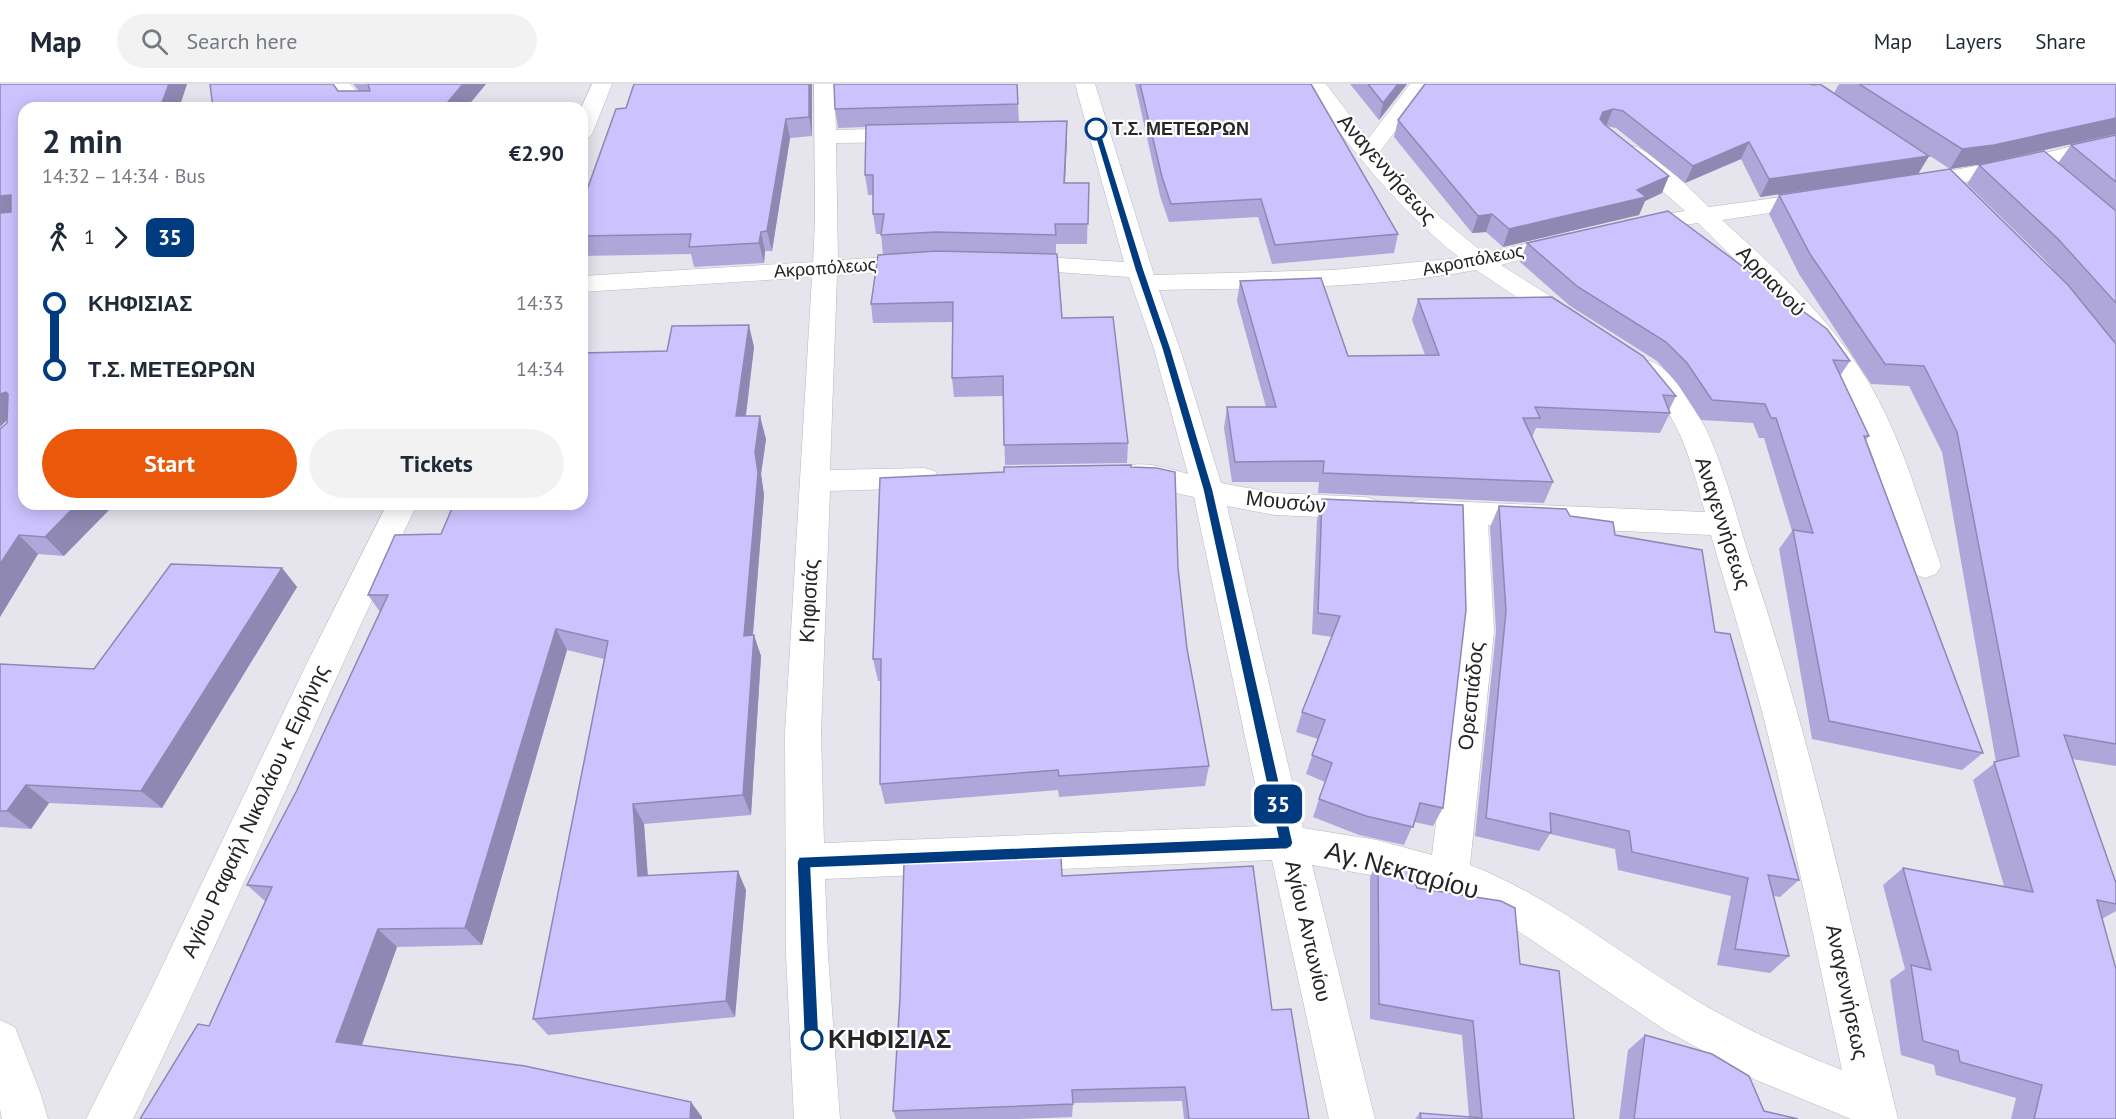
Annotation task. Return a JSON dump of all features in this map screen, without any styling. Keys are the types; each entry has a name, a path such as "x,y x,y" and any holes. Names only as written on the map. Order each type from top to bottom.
{"street":[{"path":"339,84 355,102"},
{"path":"588,118 602,84"},
{"name":"Κηφισιάς","path":"817,1119 804,862 804,711 825,268 827,137 824,84"},
{"name":"Αγίου Αντωνίου","path":"1084,84 1208,490 1352,1119"},
{"name":"Αναγεννήσεως","path":"1315,84 1368,152 1423,214 1480,262 1595,336"},
{"path":"1368,152 1421,84"},
{"path":"1073,130 1096,129"},
{"path":"827,137 932,134"},
{"name":"Αρριανού","path":"1616,141 1650,166 1798,307 1846,371 1869,409 1925,566"},
{"path":"1890,188 1945,179 2046,169 2116,142"},
{"path":"1918,159 1966,198"},
{"name":"Ακροπόλεως","path":"991,261 1142,277 1371,275 1445,268 1480,262 1601,232 1702,214 1834,196"},
{"name":"Ακροπόλεως","path":"588,284 947,261"},
{"name":"Αναγεννήσεως","path":"1623,355 1657,379 1678,405 1699,450 1780,712 1827,901 1874,1112"},
{"name":"Μουσών","path":"1106,474 1142,475 1245,500 1285,505 1723,524"},
{"path":"815,481 955,478"},
{"name":"Αγίου Ραφαήλ Νικολάου κ Ειρήνης","path":"109,1119 164,1009 320,672 399,510"},
{"name":"Ορεστιάδος","path":"1449,877 1478,631 1472,513"},
{"name":"Αγ. Νεκταρίου","path":"804,862 1287,843 1377,858 1449,877 1502,898 1680,1015 1772,1064 1874,1112"},
{"path":"0,1042 25,1119"}],"building":[{"path":"0,84 169,84 162,102 18,102 18,510 71,510 45,537 19,535 0,564 0,429 7,423 8,394 6,392 0,394 0,213 11,212 11,195 0,196"},
{"path":"210,84 333,84 338,91 370,91 368,84 463,84 448,102 212,102"},
{"path":"634,84 809,84 809,117 786,119 767,231 761,232 759,243 689,247 691,234 588,236 588,187 616,109 626,108"},
{"path":"834,84 1017,84 1018,104 835,109"},
{"path":"1140,84 1311,84 1398,234 1275,245 1261,199 1171,204 1162,177"},
{"path":"1368,84 1398,84 1383,103"},
{"path":"1425,84 1820,84 1929,156 1769,179 1749,142 1693,166 1623,111 1613,109 1603,112 1600,119 1604,124 1669,176 1637,190 1646,197 1509,229 1492,214 1478,216 1398,120"},
{"path":"1859,84 2116,84 2116,118 1994,145 1962,149"},
{"path":"1067,121 1064,183 1089,183 1088,224 1055,224 1056,235 936,232 881,235 884,214 873,214 873,175 865,175 866,125"},
{"path":"2116,135 2116,182 2071,145"},
{"path":"2044,151 2116,211 2116,303 2058,239 1979,165"},
{"path":"1950,169 2068,285 2116,344 2116,744 2064,735 2116,883 2116,904 2097,900 2116,969 2116,1119 2034,1119 2042,1085 1960,1062 1958,1051 1923,1041 1911,965 1931,970 1903,868 2033,892 1994,762 2019,756 1957,432 1924,366 1885,364 1810,254 1779,195"},
{"path":"1668,211 1827,329 1850,361 1833,360 1869,436 1864,436 1983,753 1829,721 1793,530 1813,533 1776,418 1771,418 1765,404 1712,400 1687,363 1666,342 1578,287 1527,243"},
{"path":"936,251 1057,254 1062,318 1113,317 1128,443 1004,445 1003,376 952,378 953,302 871,304 878,255"},
{"path":"1321,278 1348,356 1439,355 1418,299 1552,297 1643,356 1676,396 1663,395 1670,413 1535,407 1540,418 1523,418 1553,482 1323,473 1324,461 1235,462 1227,407 1276,407 1240,281"},
{"path":"749,325 736,416 760,416 755,452 758,473 744,636 754,635 743,795 633,804 638,876 738,871 726,1001 533,1019 608,641 556,629 465,928 378,929 336,1042 525,1066 691,1102 690,1119 140,1119 198,1024 209,1026 272,887 247,885 296,792 388,595 368,595 395,535 441,534 451,510 588,510 588,353 667,351 672,326"},
{"path":"1131,465 1131,467 1157,468 1175,472 1178,568 1187,649 1209,766 1059,776 1058,770 880,784 881,659 873,659 880,478 1004,472 1004,467"},
{"path":"1322,499 1463,505 1466,610 1443,808 1420,803 1413,827 1366,816 1319,799 1332,763 1312,755 1325,720 1302,712 1340,616 1318,613"},
{"path":"1499,506 1566,509 1570,516 1613,522 1615,535 1702,550 1715,632 1730,634 1799,880 1768,875 1789,956 1735,949 1748,878 1632,852 1629,831 1550,813 1551,833 1486,818 1506,611"},
{"path":"171,564 282,568 141,791 26,785 7,811 0,811 0,664 94,669"},
{"path":"1061,857 1062,876 1253,866 1272,1010 1291,1009 1309,1119 1189,1119 1185,1087 1072,1090 1073,1104 893,1111 900,998 904,863"},
{"path":"1378,860 1410,868 1417,888 1501,901 1515,908 1520,964 1559,971 1574,1119 1421,1119 1420,1113 1482,1118 1473,1021 1379,1004"},
{"path":"1645,1035 1712,1054 1749,1076 1764,1111 1798,1119 1634,1119"}],"bus line":[{"name":"35","path":"812,1039 804,862 1240,843 1287,843 1208,490 1167,349 1139,270 1096,129"}],"place":[{"name":"Τ.Σ. ΜΕΤΕΩΡΩΝ","path":"1096,129"},
{"name":"ΚΗΦΙΣΙΑΣ","path":"812,1039"}]}
